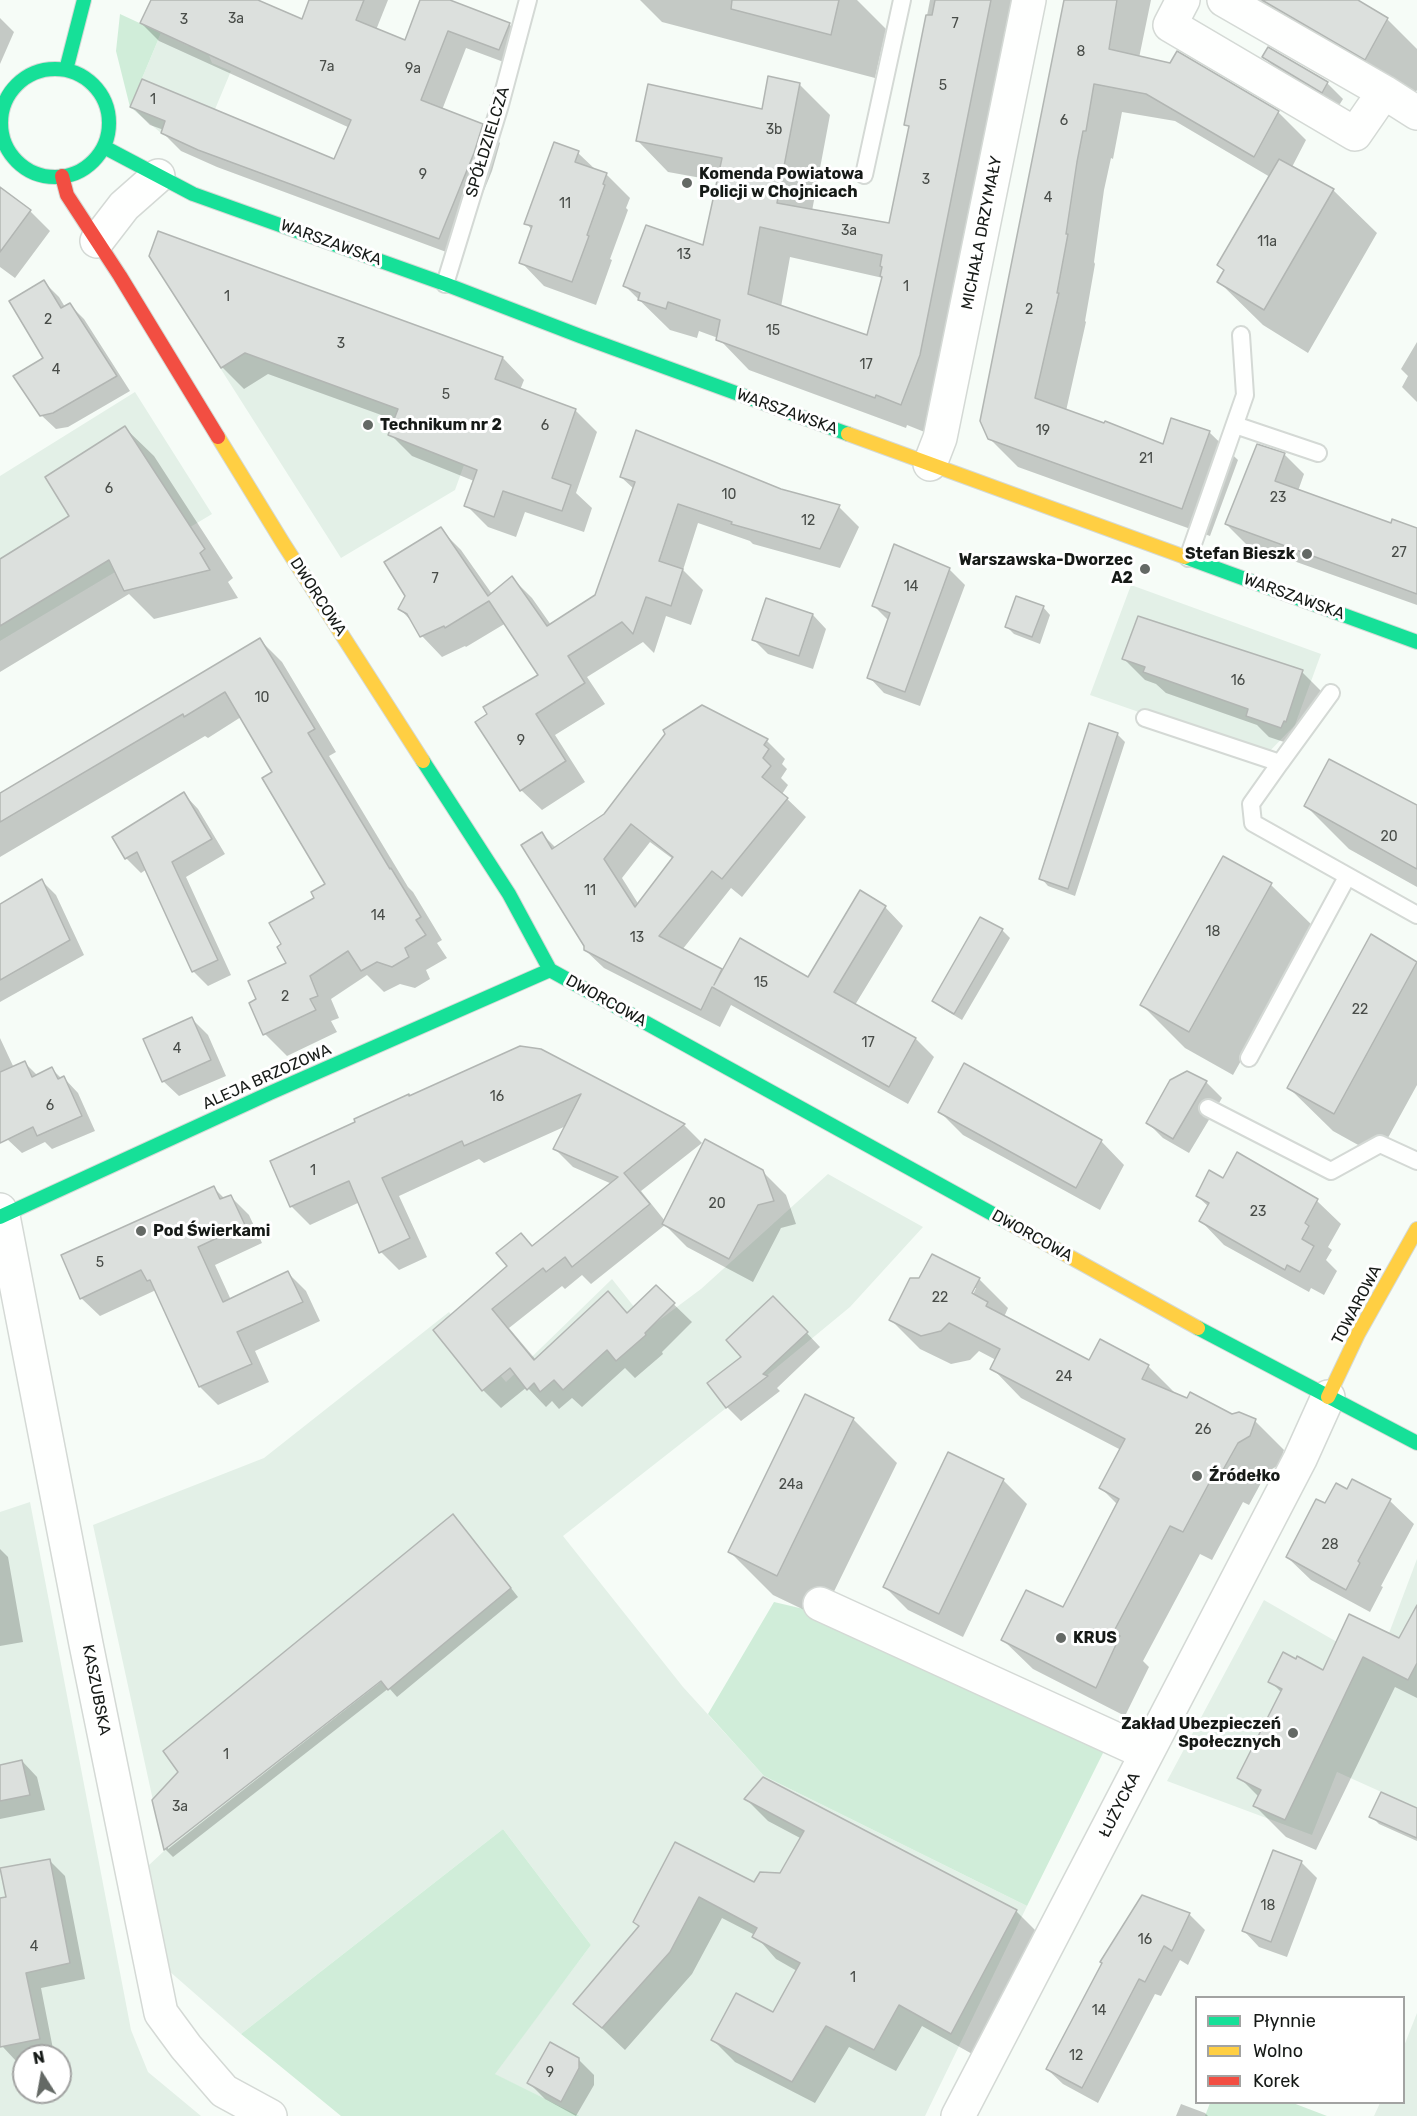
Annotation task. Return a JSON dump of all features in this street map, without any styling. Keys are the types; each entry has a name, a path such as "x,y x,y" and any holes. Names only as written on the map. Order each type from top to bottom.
{"street":[{"path":"66,70 84,0"},
{"name":"MICHAŁA DRZYMAŁY","path":"930,464 940,438 1029,0"},
{"path":"1183,0 1170,25 1355,134 1384,92"},
{"path":"1224,0 1417,113"},
{"path":"66,70 76,72 90,81 105,100 110,121 109,134 98,156 84,169 69,176 40,175 27,170 13,157 4,141 1,112 11,92 23,79 39,71 66,70"},
{"name":"WARSZAWSKA","path":"104,147 193,194 445,284 591,340 1417,642"},
{"name":"DWORCOWA","path":"62,176 67,195 283,543 509,894 550,970 896,1162 1417,1443"},
{"path":"97,241 124,206 158,176"},
{"name":"ALEJA BRZOZOWA","path":"1,1214 550,970"},
{"name":"KASZUBSKA","path":"1,1214 161,2013 186,2047 224,2091 270,2116"},
{"name":"TOWAROWA","path":"1328,1397 1358,1334 1416,1234"},
{"name":"ŁUŻYCKA","path":"958,2116 1305,1448 1328,1397"},
{"path":"820,1604 1146,1753"}],"lane":[{"name":"SPÓŁDZIELCZA","path":"445,284 500,105 528,0"},
{"path":"864,175 902,0"},
{"path":"1188,558 1245,395 1241,334"},
{"path":"1235,425 1318,453"},
{"path":"1331,693 1251,804 1253,823 1417,915"},
{"path":"1145,718 1280,763"},
{"path":"1249,1058 1347,877"},
{"path":"1208,1108 1331,1171 1380,1144 1417,1161"}],"shaded area":[{"path":"161,33 188,46 190,42 206,48 212,63 231,71 198,150 161,133 130,107"},
{"name":"Technikum nr 2","path":"158,231 503,357 455,490 341,558 149,256"},
{"path":"135,392 212,514 0,641 0,476"},
{"path":"1131,585 1321,654 1295,725 1265,756 1090,695"},
{"path":"828,1174 923,1227 850,1307 753,1387 563,1536 683,1687 764,1776 1027,1906 925,2116 580,2116 494,2074 591,1945 503,1829 241,2034 168,1970 148,1866 164,1851 93,1525 264,1458 449,1312 506,1382 612,1279 650,1327 701,1289"},
{"path":"30,1502 131,2030 148,2072 201,2116 0,2116 0,1512"},
{"path":"1417,1559 1417,1808 1337,1772 1312,1835 1167,1781 1264,1600 1377,1665"},
{"path":"1417,2013 1417,2116 1374,2116 1380,2104 1405,2104 1405,2043"}],"green space":[{"path":"120,14 161,33 130,107 116,51"},
{"path":"774,1602 808,1610 1106,1747 1027,1906 764,1776 708,1714"},
{"path":"503,1829 591,1945 495,2074 580,2116 341,2116 241,2034"},
{"path":"1210,2104 1296,2104 1327,2116 1205,2116"}],"building":[{"path":"151,0 258,0 302,19 309,0 364,0 356,20 405,40 420,0 450,0 510,23 499,50 448,31 421,100 483,124 474,153 439,239 198,150 161,133 165,121 130,107 142,79 334,159 351,120 140,23"},
{"path":"732,0 839,0 831,35 731,9"},
{"path":"935,0 991,0 920,355 901,405 876,395 875,398 716,340 720,320 668,302 666,309 638,300 640,293 623,286 646,225 703,245 722,158 636,141 648,84 762,109 768,76 800,83 777,203 889,223 909,126 904,125 926,15 932,15","holes":["760,227 882,255 880,266 882,277 867,335 748,294"]},
{"path":"1064,0 1117,0 1109,49 1170,63 1177,51 1279,111 1254,157 1146,94 1094,84 1086,131 1083,131 1077,162 1066,234 1068,234 1057,293 1059,293 1035,398 1104,423 1105,421 1163,444 1171,418 1210,431 1182,509 988,439 980,421"},
{"path":"1262,0 1358,0 1388,18 1365,60"},
{"path":"1268,47 1328,82 1322,93 1262,57"},
{"path":"554,142 579,151 575,162 607,173 587,235 589,236 572,282 519,263 532,226 524,224"},
{"path":"1279,159 1334,189 1264,310 1217,282 1224,270 1217,265"},
{"path":"0,187 31,210 0,252"},
{"path":"158,231 503,357 495,379 576,409 552,478 571,485 562,511 503,491 494,517 464,506 477,470 388,435 398,409 245,353 221,368 149,256"},
{"path":"44,280 61,308 70,303 117,376 53,413 40,416 13,376 43,358 9,301"},
{"path":"125,426 205,549 200,553 210,570 124,591 109,560 0,626 0,559 69,516 45,477"},
{"path":"636,430 781,489 840,505 820,549 731,524 732,522 678,504 659,561 683,569 671,606 646,597 633,634 622,622 568,656 585,683 536,714 566,761 520,791 475,722 487,714 483,707 538,675 489,601 445,628 444,626 420,637 407,614 398,609 405,596 384,562 441,527 488,596 512,576 547,626 595,595 635,482 620,477"},
{"path":"1257,444 1285,453 1275,481 1391,523 1392,519 1417,528 1417,594 1225,524"},
{"path":"894,544 950,568 905,692 867,678 890,613 872,606"},
{"path":"1016,596 1044,606 1032,637 1005,627"},
{"path":"766,598 813,614 799,656 752,640"},
{"path":"1138,616 1303,670 1286,722 1284,721 1281,728 1246,716 1248,709 1143,672 1145,667 1122,659"},
{"path":"260,638 315,729 308,733 421,917 416,920 426,935 405,948 409,957 392,967 377,962 361,971 348,951 310,976 318,996 310,999 316,1010 263,1035 249,1003 256,999 248,981 286,963 277,947 281,944 269,923 314,898 311,892 325,884 262,778 272,772 225,692 184,717 183,714 0,822 0,793"},
{"path":"702,705 768,739 764,745 769,749 763,758 771,766 762,777 788,798 722,879 712,871 659,936 722,969 714,985 740,938 808,977 860,890 886,906 834,992 916,1038 889,1087 712,987 701,1010 584,950 584,946 521,845 542,832 552,849 604,814 665,734 663,730","holes":["631,824 673,857 635,907 604,859"]},
{"path":"1089,723 1118,733 1068,889 1039,879"},
{"path":"1329,759 1417,805 1417,869 1304,806"},
{"path":"184,792 212,839 172,862 218,960 192,972 137,852 125,859 112,837"},
{"path":"1223,856 1272,883 1189,1032 1140,1005"},
{"path":"42,879 70,940 0,980 0,904"},
{"path":"980,917 1003,929 954,1014 932,1001"},
{"path":"1371,934 1417,962 1334,1114 1287,1088"},
{"path":"192,1017 211,1060 162,1082 143,1039"},
{"path":"520,1046 541,1049 685,1124 624,1173 650,1204 572,1267 565,1257 546,1272 543,1268 492,1309 534,1360 608,1291 627,1313 656,1285 675,1303 645,1333 646,1335 616,1361 607,1350 563,1390 554,1380 540,1392 534,1383 527,1390 510,1368 482,1391 433,1330 507,1266 496,1253 521,1233 532,1246 618,1177 553,1149 581,1094 464,1146 462,1141 382,1178 410,1238 379,1253 349,1181 290,1207 270,1161 355,1122 354,1119"},
{"path":"25,1061 32,1077 52,1067 58,1079 64,1076 82,1116 37,1136 33,1127 0,1143 0,1072"},
{"path":"964,1063 1102,1140 1076,1188 938,1112"},
{"path":"1187,1071 1207,1081 1173,1139 1146,1123 1170,1080"},
{"path":"705,1139 763,1170 774,1201 758,1205 729,1259 662,1224"},
{"path":"1237,1152 1318,1199 1305,1223 1309,1226 1302,1239 1314,1246 1300,1272 1287,1265 1285,1270 1199,1221 1209,1203 1196,1196 1209,1170 1223,1178"},
{"path":"214,1186 220,1199 231,1195 245,1225 198,1247 223,1302 288,1271 303,1302 237,1332 252,1364 199,1387 150,1280 147,1281 141,1270 80,1299 61,1255"},
{"path":"932,1254 980,1278 972,1293 988,1302 986,1306 1089,1360 1100,1339 1149,1365 1142,1379 1187,1398 1190,1392 1232,1414 1239,1412 1256,1419 1250,1436 1238,1443 1219,1477 1214,1474 1183,1532 1170,1526 1113,1633 1120,1636 1096,1688 1001,1640 1026,1590 1063,1607 1119,1499 1099,1488 1125,1439 990,1369 1000,1349 949,1323 941,1331 921,1336 889,1320 910,1278 919,1278"},
{"path":"773,1296 808,1332 763,1374 768,1376 726,1408 707,1383 741,1357 726,1340"},
{"path":"805,1394 854,1418 777,1576 728,1552"},
{"path":"948,1452 1004,1479 939,1614 883,1587"},
{"path":"1352,1479 1391,1499 1358,1561 1360,1563 1346,1590 1286,1557 1316,1499 1325,1503 1336,1483 1347,1489"},
{"path":"453,1514 511,1588 388,1690 381,1681 164,1850 152,1800 178,1772 163,1751"},
{"name":"Zakład Ubezpieczeń Społecznych","path":"1417,1605 1417,1663 1408,1680 1363,1657 1285,1820 1253,1806 1261,1790 1237,1778 1282,1689 1268,1682 1283,1652 1296,1659 1297,1656 1323,1670 1349,1614 1399,1638"},
{"path":"22,1760 30,1795 0,1801 0,1765"},
{"path":"763,1777 1017,1910 951,2034 899,2005 874,2050 826,2026 792,2082 711,2040 736,1993 773,2012 800,1963 752,1937 757,1928 699,1897 670,1952 602,2028 573,2004 639,1926 633,1922 675,1842 754,1882 760,1872 780,1873 804,1831 744,1799"},
{"path":"1381,1792 1417,1808 1417,1838 1369,1817"},
{"path":"1273,1850 1302,1861 1271,1942 1242,1931"},
{"path":"50,1859 70,1963 26,1973 40,2039 0,2047 0,1898 6,1897 0,1868"},
{"path":"1142,1895 1190,1913 1172,1951 1164,1946 1145,1982 1139,1979 1082,2088 1046,2069 1102,1963 1100,1962"},
{"path":"550,2042 579,2058 579,2068 561,2102 527,2083"}],"traffic: fast":[{"path":"66,70 84,0"},
{"path":"55,69 76,73 93,85 105,102 109,123 105,144 93,161 76,173 55,177 34,173 17,161 5,144 1,123 5,102 17,85 34,73 55,69"},
{"path":"104,147 193,194 445,284 848,434"},
{"path":"1185,557 1417,642"},
{"path":"423,761 509,894 550,970 1009,1223"},
{"path":"0,1217 270,1093 550,970"},
{"path":"1198,1328 1417,1443"}],"traffic: slow":[{"path":"848,434 1185,557"},
{"path":"218,437 423,761"},
{"path":"1009,1223 1198,1328"},
{"path":"1328,1397 1358,1334 1417,1229"}],"traffic: jam":[{"path":"62,176 67,195 120,276 218,437"}],"place":[{"name":"Komenda Powiatowa Policji w Chojnicach","path":"687,183"},
{"name":"Technikum nr 2","path":"368,425"},
{"name":"Stefan Bieszk","path":"1307,554"},
{"name":"Warszawska-Dworzec A2","path":"1145,569"},
{"name":"Pod Świerkami","path":"141,1231"},
{"name":"Źródełko","path":"1197,1476"},
{"name":"KRUS","path":"1061,1638"},
{"name":"Zakład Ubezpieczeń Społecznych","path":"1293,1733"}]}
